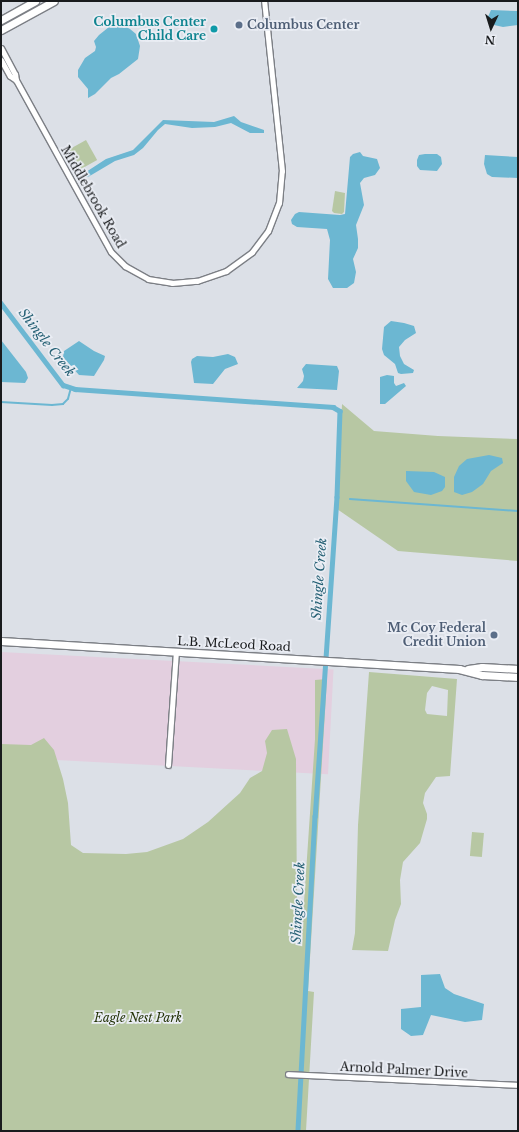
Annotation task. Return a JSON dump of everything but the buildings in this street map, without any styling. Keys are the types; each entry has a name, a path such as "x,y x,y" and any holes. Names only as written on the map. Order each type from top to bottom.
{"street":[{"path":"1,20 35,1"},
{"path":"1,30 54,1"},
{"name":"Middlebrook Road","path":"1,48 15,74 16,80 101,236 118,259 138,274 159,282 185,283 211,278 235,266 256,248 270,226 280,199 281,166 264,1"},
{"name":"Middlebrook Road","path":"1,60 10,76 16,80"},
{"name":"L.B. McLeod Road","path":"1,641 466,670 482,675 518,677"},
{"path":"168,765 176,652"},
{"name":"L.B. McLeod Road","path":"466,670 482,666 518,669"},
{"name":"Arnold Palmer Drive","path":"288,1074 518,1085"}],"shaded area":[{"path":"1,652 334,669 328,774 1,757"}],"green space":[{"path":"86,140 97,160 79,170 68,150"},
{"path":"335,191 345,193 344,212 342,214 334,213 332,211"},
{"path":"342,404 374,431 438,436 518,439 518,561 398,551 337,509"},
{"path":"369,672 457,679 450,776 436,777 425,793 423,803 427,814 427,819 420,843 403,862 400,880 401,904 395,920 388,951 352,950 355,933 358,825","holes":["432,686 448,690 447,716 427,714 425,710 427,693"]},
{"name":"Eagle Nest Park","path":"327,679 308,991 314,992 306,1131 1,1131 1,744 31,745 44,738 54,750 63,779 68,803 71,845 83,853 126,854 147,852 183,839 208,822 240,793 250,778 262,771 267,753 265,741 272,730 287,729 296,759 297,910 304,902 315,739 315,680"},
{"path":"472,832 484,833 482,857 470,856"}],"water":[{"path":"491,10 518,11 518,25 503,27 494,25 487,19"},
{"path":"122,25 136,34 140,46 138,59 119,74 111,78 95,94 88,98 88,89 78,77 78,70 85,58 95,51 96,47 94,41 99,35 109,27"},
{"path":"234,116 241,122 264,130 264,133 250,133 231,123 215,127 192,128 165,124 143,148 134,155 115,161 88,177 84,175 86,172 106,159 133,150 163,120 214,122"},
{"path":"360,152 363,156 377,159 380,168 375,175 364,178 360,183 364,205 356,225 358,248 353,259 356,272 354,283 347,288 333,288 328,279 330,240 327,229 297,227 292,224 291,220 295,214 299,212 340,215 345,214 350,157 353,154"},
{"path":"437,154 441,157 442,164 437,171 420,170 417,166 419,155"},
{"path":"485,155 518,157 518,178 492,177 487,174 484,164"},
{"path":"391,321 414,326 416,333 405,340 399,347 400,356 404,364 414,370 413,373 398,373 395,364 384,355 382,349 384,327"},
{"path":"1,340 26,372 28,378 25,383 1,382"},
{"path":"79,341 105,356 94,376 79,375 63,357 64,351"},
{"path":"228,354 235,357 238,364 225,369 213,384 194,383 191,362 192,359 197,356 213,357"},
{"path":"306,364 337,366 339,371 337,390 297,388 303,381 304,376 302,369"},
{"path":"387,375 394,376 394,383 396,386 404,383 406,386 385,404 380,404 380,377"},
{"path":"489,455 502,458 503,463 491,471 483,484 472,492 462,495 454,492 454,477 459,466 467,459"},
{"path":"406,471 434,472 445,477 445,487 442,491 431,495 414,492 406,481"},
{"path":"440,974 445,988 454,994 484,1004 482,1020 465,1022 431,1015 423,1035 411,1036 401,1029 401,1009 421,1007 421,975"}],"waterway":[{"name":"Shingle Creek","path":"1,303 63,385 75,389 333,407 340,411 337,497 315,816 298,1131"},
{"path":"1,402 52,405 63,404 68,399 71,388"},
{"path":"350,499 518,511"}],"place":[{"name":"Columbus Center","path":"239,25"},
{"name":"Columbus Center Child Care","path":"214,29"},
{"name":"Mc Coy Federal Credit Union","path":"494,635"}]}
